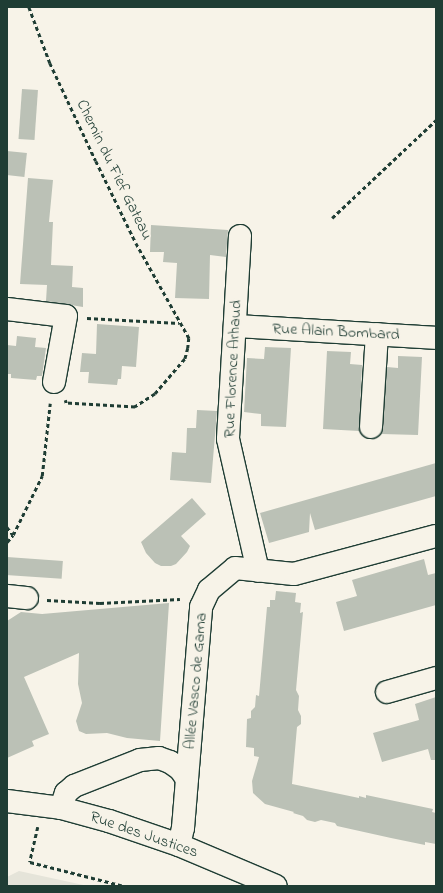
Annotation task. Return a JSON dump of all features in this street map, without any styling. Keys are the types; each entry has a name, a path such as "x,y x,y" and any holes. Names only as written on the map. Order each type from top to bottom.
{"street":[{"name":"Rue Florence Arhaud","path":"240,236 228,439 258,571"},
{"path":"7,309 66,316 54,382"},
{"name":"Rue Alain Bombard","path":"235,326 436,338"},
{"path":"371,427 377,334"},
{"name":"Allée Vasco de Gama","path":"179,845 183,828 201,607 209,590 235,568 294,574 436,536"},
{"path":"387,692 436,678"},
{"path":"52,807 74,786 140,760 158,758 170,762 180,769 187,779"},
{"name":"Rue des Justices","path":"7,801 52,807 109,821 179,845 276,886"}],"path":[{"name":"Chemin du Fief Gateau","path":"29,7 50,63 96,161 136,243 179,323 189,338 185,359 155,394 134,407 66,403 54,382"},
{"path":"332,218 436,120"},
{"path":"66,316 179,323"},
{"path":"7,542 13,535 42,476 47,418 54,382"},
{"path":"7,526 13,535"},
{"path":"17,597 100,603 183,599 205,600"},
{"path":"52,807 30,862 124,886"}],"shaded area":[{"path":"19,871 88,886 7,886 7,877"}],"building":[{"path":"22,89 38,90 34,140 19,139"},
{"path":"7,151 27,153 24,177 7,175"},
{"path":"28,178 53,180 49,222 53,222 51,265 73,266 72,287 83,288 83,307 46,301 47,285 20,284"},
{"path":"151,225 228,230 226,257 210,255 209,299 175,298 177,263 163,262 164,252 150,252"},
{"path":"97,324 139,327 136,367 122,366 121,379 118,379 117,385 88,383 89,372 80,372 82,353 96,354"},
{"path":"17,336 36,338 35,347 46,348 42,376 37,376 36,380 11,378 11,374 7,374 7,345 16,346"},
{"path":"265,347 291,348 286,427 261,426 261,414 244,412 247,358 264,359"},
{"path":"327,351 351,352 350,364 362,365 359,431 323,429"},
{"path":"398,356 422,357 418,435 382,434 387,367 398,368"},
{"path":"197,410 217,411 211,483 170,480 172,452 186,453 187,428 196,428"},
{"path":"436,463 436,496 315,530 310,513 309,532 269,543 260,513"},
{"path":"192,498 206,514 181,536 190,546 187,552 176,564 171,566 161,566 155,563 146,553 141,542"},
{"path":"7,557 63,561 62,579 7,575"},
{"path":"424,559 428,575 436,573 436,605 344,631 336,602 357,596 352,580"},
{"path":"276,591 296,593 295,602 301,603 300,613 303,612 296,690 299,696 298,710 301,716 301,724 297,727 292,784 359,798 359,796 366,798 366,795 433,809 432,812 436,813 436,844 425,842 425,845 337,826 335,823 321,820 315,822 307,820 303,816 293,813 294,812 265,804 253,793 252,781 259,757 254,756 254,748 246,747 247,719 251,718 251,711 255,707 256,695 259,696 267,607 270,607 270,600 275,600"},
{"path":"169,603 160,741 127,738 107,733 86,734 79,731 76,721 82,703 78,684 79,653 24,677 49,734 32,741 34,746 7,758 7,621 21,612 42,614"},
{"path":"436,697 436,760 431,760 428,749 382,762 373,733 419,720 415,704"}]}
